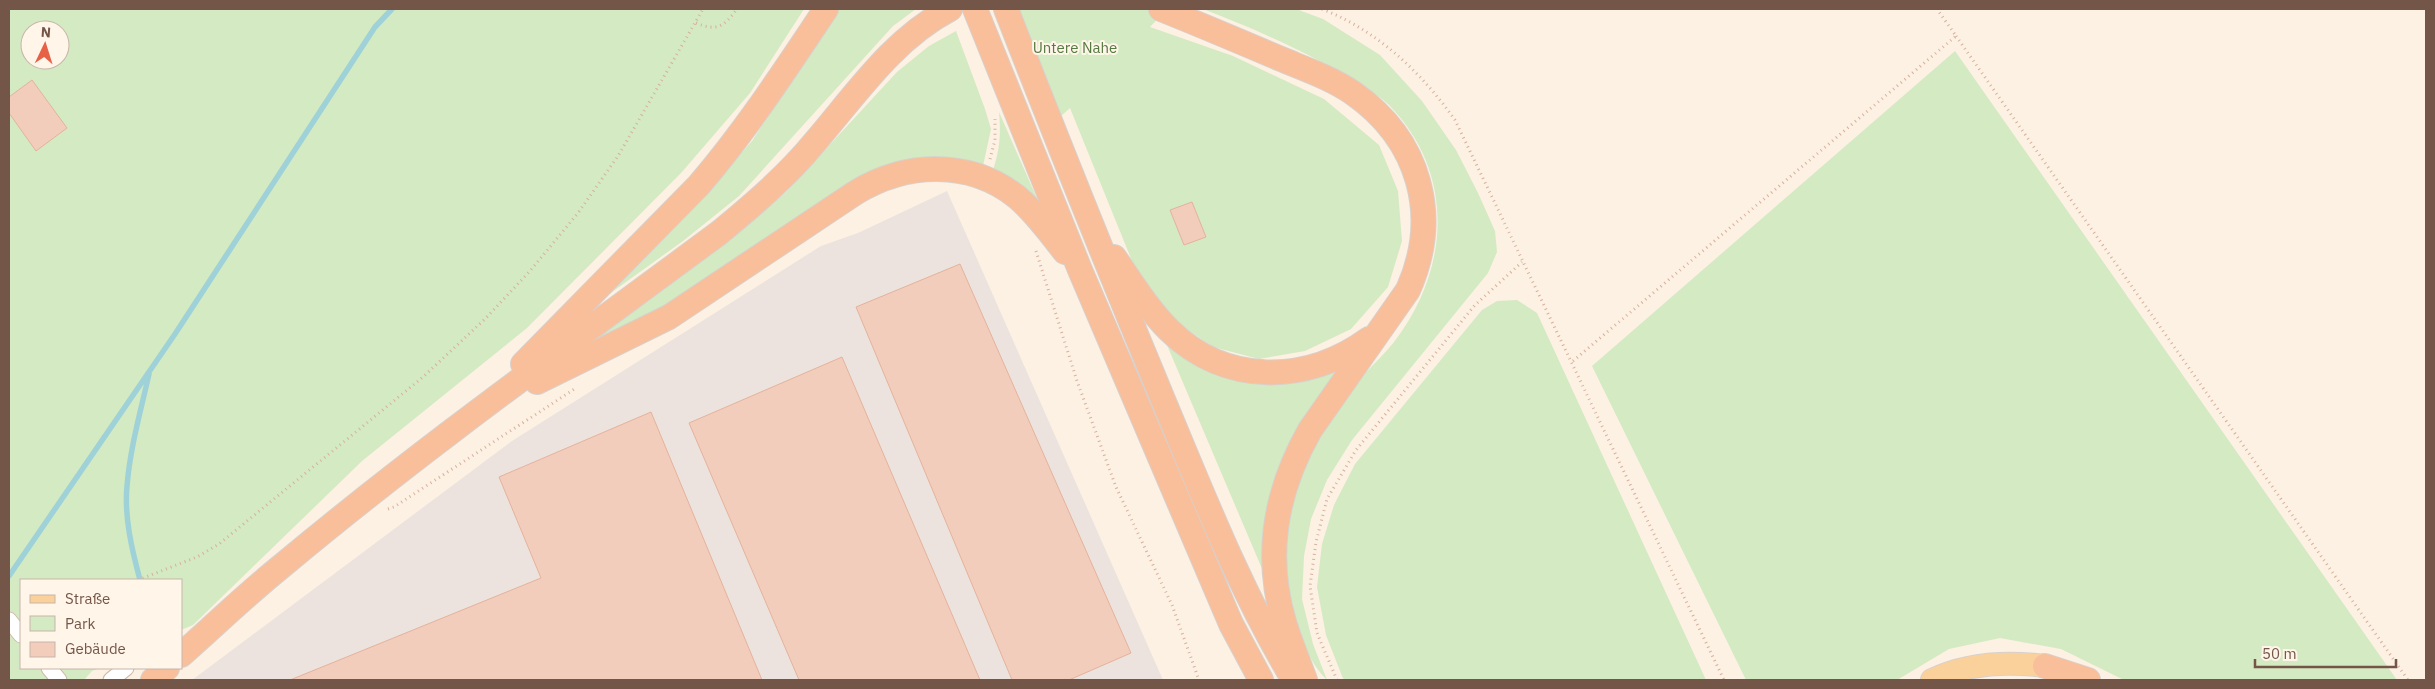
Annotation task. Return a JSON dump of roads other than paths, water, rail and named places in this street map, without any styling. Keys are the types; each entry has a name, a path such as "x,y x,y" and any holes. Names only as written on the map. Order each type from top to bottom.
{"highway":[{"path":"470,416 699,185 754,118 826,9"},
{"path":"186,646 282,565 470,416 719,233 749,208 814,143 884,61 922,25 950,9"},
{"path":"975,9 1080,270 1231,624 1261,680"},
{"path":"1006,9 1090,223 1191,467 1253,608 1294,680"},
{"path":"1161,9 1337,83 1367,104 1393,131 1412,164 1424,201 1425,219 1421,256 1408,290 1399,306 1310,430 1298,451 1281,496 1274,547 1277,590 1284,624 1305,680"},
{"path":"470,416 669,317 871,183 888,176 923,168 956,170 984,178 1017,197 1030,209 1080,270"},
{"path":"1090,223 1156,316 1169,330 1198,353 1233,367 1265,373 1294,372 1334,361 1371,338 1399,306"},
{"path":"2045,666 2088,680"},
{"path":"153,680 166,669"}],"main road":[{"path":"1932,680 1953,672 1987,664 2006,663 2045,666"}],"street":[{"path":"9,620 20,634"},
{"path":"49,669 59,680"},
{"path":"111,680 125,669"}],"waterway":[{"path":"9,576 175,334 375,27 392,9"},
{"path":"140,579 129,533 126,498 133,443 149,374"}],"park label":[{"name":"Untere Nahe","path":"1075,47"}]}
